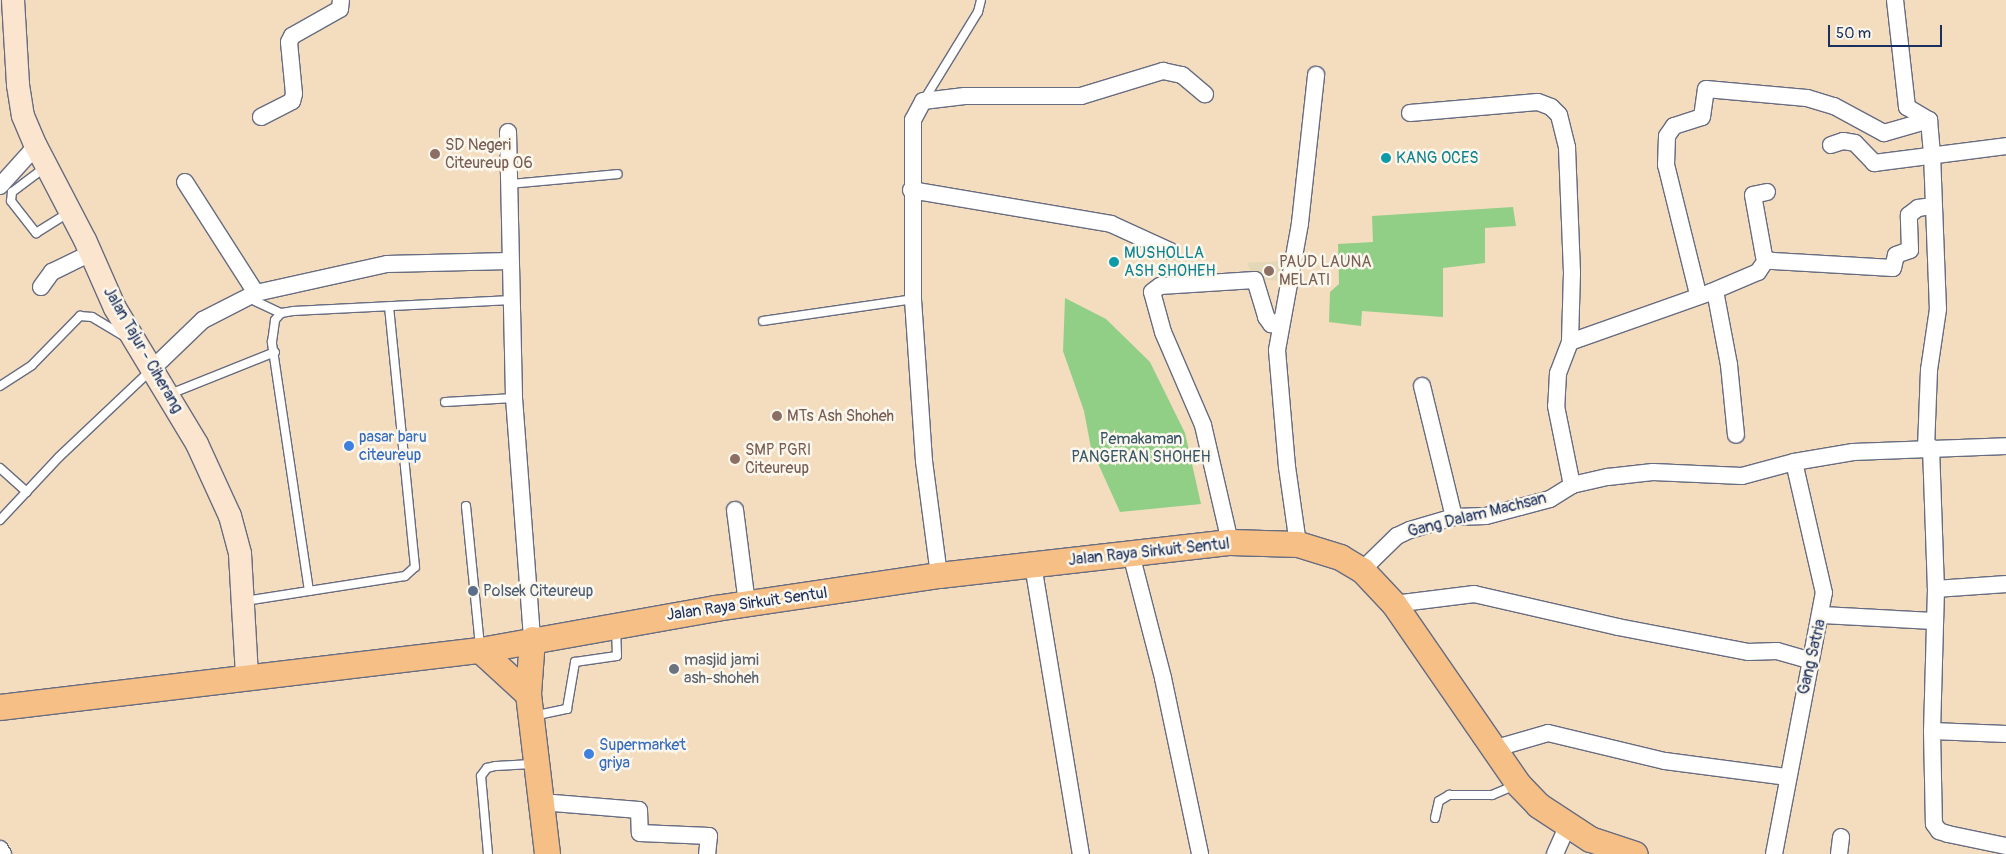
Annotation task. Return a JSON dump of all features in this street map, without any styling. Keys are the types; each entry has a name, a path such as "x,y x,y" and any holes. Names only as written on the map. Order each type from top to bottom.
{"main road":[{"name":"Jalan Tajur - Ciherang","path":"13,0 18,85 23,116 46,167 91,253 115,308 169,394 202,453 230,516 240,554 247,676"},
{"name":"Jalan Raya Sirkuit Sentul","path":"0,707 247,676 480,650 616,624 939,575 1230,542 1298,544 1340,557 1362,570 1394,604 1493,749 1518,784 1538,806 1567,826 1605,845 1635,854"},
{"path":"532,639 530,705 547,854"},
{"path":"480,650 530,705"}],"street":[{"path":"261,117 292,101 294,94 289,42 292,36 340,9 341,0"},
{"path":"1894,0 1907,108 1930,120"},
{"path":"939,575 924,462 912,299 911,190 913,120 923,101 965,96 1081,96 1163,72 1182,75 1205,94"},
{"path":"1298,544 1287,468 1277,350 1280,321 1300,223 1316,74"},
{"path":"1704,293 1666,165 1667,136 1674,126 1702,116 1706,89 1807,98 1834,106 1884,133 1930,120"},
{"path":"1410,113 1538,102 1552,106 1559,115 1567,148 1572,215 1570,342 1558,373 1556,406 1572,485 1654,472 1742,476 1794,462 1853,452 2006,446"},
{"path":"1930,120 1938,309 1929,370 1928,448 1936,589 1932,731 1934,824 1939,831 2006,846"},
{"path":"508,132 514,398 532,639"},
{"path":"1831,145 1843,141 1856,143 1874,164 1932,154 2006,146"},
{"path":"0,186 36,146"},
{"path":"185,182 256,297"},
{"path":"911,190 1111,224 1170,251"},
{"path":"1570,342 1758,272 1766,260 1753,195 1767,192"},
{"path":"1766,260 1893,268 1896,255 1910,250 1909,215 1918,208 1933,206"},
{"path":"41,287 52,272 91,253"},
{"path":"153,371 203,328 256,297 387,264 510,265"},
{"path":"1230,542 1203,425 1163,332 1152,292 1160,286 1255,280 1266,317 1271,324 1280,321"},
{"path":"1704,293 1716,296 1730,365 1736,435"},
{"path":"1422,386 1454,518"},
{"name":"Gang Satria","path":"1774,854 1786,777 1810,661 1822,615 1824,593 1794,462"},
{"name":"Gang Dalam Machsan","path":"1362,570 1397,536 1454,518 1486,516 1550,499 1572,485"},
{"path":"735,510 747,604"},
{"path":"1131,554 1163,678 1200,854"},
{"path":"1033,565 1081,854"},
{"path":"1936,589 2006,584"},
{"path":"1394,604 1474,594 1618,627 1748,652 1776,651 1810,661"},
{"path":"1822,615 1934,621"},
{"path":"1932,731 2006,734"},
{"path":"1493,749 1548,732 1665,761 1786,777"},
{"path":"541,802 639,810 640,833 709,836 707,854"},
{"path":"1555,854 1567,826"},
{"path":"1838,854 1841,837"},
{"path":"0,850 3,854"}],"lane":[{"path":"923,101 978,12 981,0"},
{"path":"46,167 12,192 10,201 36,233 69,211"},
{"path":"510,184 618,174"},
{"path":"256,297 281,313 512,300"},
{"path":"763,321 912,299"},
{"path":"244,602 405,576 415,567 389,306"},
{"path":"281,313 275,320 274,352 310,591"},
{"path":"0,386 32,365 80,316 92,317 112,332 134,340"},
{"path":"169,394 274,352"},
{"path":"0,520 153,371"},
{"path":"445,402 514,398"},
{"path":"0,468 27,492"},
{"path":"466,506 480,650"},
{"path":"530,705 567,709 575,662 617,656 616,624"},
{"path":"488,854 481,788 483,771 496,766 537,764"},
{"path":"1435,818 1440,802 1449,795 1492,795 1518,784"}],"shaded area":[{"name":"PAUD LAUNA MELATI","path":"1290,255 1285,282 1254,278 1247,263 1278,261 1278,256"}],"green space":[{"path":"1513,207 1516,226 1485,228 1485,263 1443,268 1443,317 1362,311 1361,326 1329,322 1330,292 1339,284 1338,244 1373,242 1372,216"},
{"name":"Pemakaman PANGERAN SHOHEH","path":"1065,298 1106,319 1150,362 1185,433 1201,504 1120,512 1091,448 1084,411 1063,351"}],"place":[{"name":"SD Negeri Citeureup 06","path":"435,154"},
{"name":"KANG OCES","path":"1386,158"},
{"name":"MUSHOLLA ASH SHOHEH","path":"1114,262"},
{"name":"PAUD LAUNA MELATI","path":"1269,271"},
{"name":"MTs Ash Shoheh","path":"777,416"},
{"name":"pasar baru citeureup","path":"349,446"},
{"name":"SMP PGRI Citeureup","path":"735,459"},
{"name":"Polsek Citeureup","path":"473,591"},
{"name":"masjid jami ash-shoheh","path":"674,669"},
{"name":"Supermarket griya","path":"589,754"}]}
